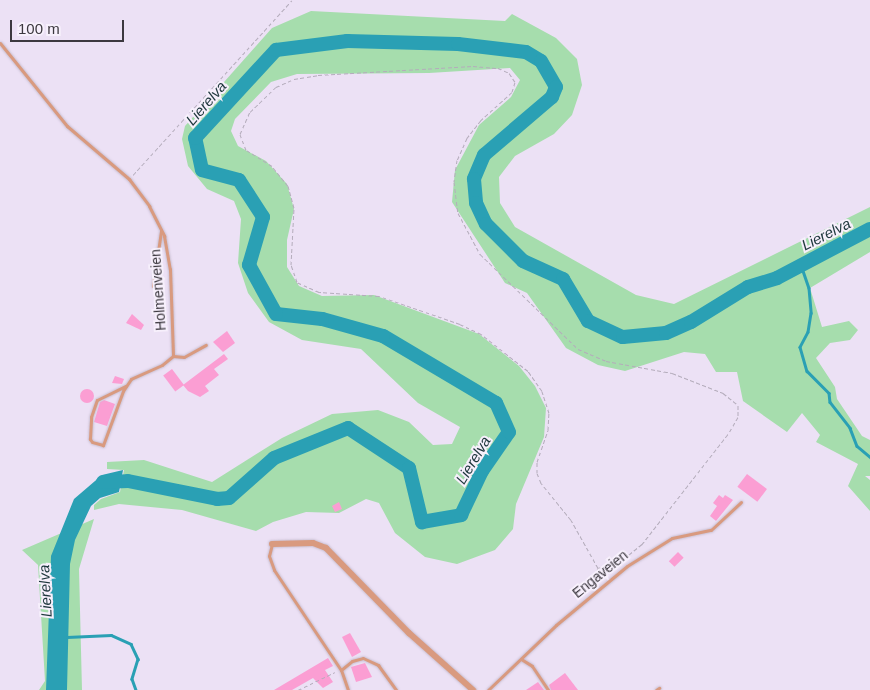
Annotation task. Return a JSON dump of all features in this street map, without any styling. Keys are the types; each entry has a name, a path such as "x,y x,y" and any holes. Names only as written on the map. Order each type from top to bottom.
{"street":[{"path":"272,544 313,543 326,548 409,632 473,690"}],"lane":[{"name":"Holmenveien","path":"0,43 67,126 128,178 161,230 169,254 173,356"},
{"path":"153,286 161,230"},
{"path":"126,386 103,445 90,439 94,406 101,398 126,386 140,373 162,365 173,356 184,356 206,345"},
{"name":"Engaveien","path":"488,690 627,566 664,542 680,536 704,533 718,526 741,502"},
{"path":"272,544 268,556 274,570 341,670 348,690"},
{"path":"521,659 532,666 548,690"},
{"path":"341,670 356,660 371,660 396,690"}],"path":[{"path":"128,178 292,0"},
{"path":"586,601 598,568 571,520 538,478 537,462 548,430 549,413 542,392 528,371 481,334 460,324 379,296 318,292 297,282 291,265 294,208 291,192 278,172 246,150 240,134 250,112 276,87 294,79 318,75 473,66 498,68 509,73 515,82 512,92 474,128 457,160 454,203 480,254 578,349 606,361 672,373 724,393 738,405 738,417 728,434 642,544 620,562 598,568"},
{"path":"298,690 324,675 341,670"}],"green space":[{"path":"311,11 505,21 512,14 556,38 577,59 582,85 572,115 554,134 515,156 499,177 500,203 515,227 636,295 674,304 870,207 870,252 810,288 822,327 849,321 858,330 850,340 830,343 816,358 835,387 837,399 862,436 870,440 870,476 865,476 870,480 870,511 848,486 858,464 816,442 820,435 802,413 787,432 743,401 737,372 716,372 705,354 684,352 625,371 598,365 566,348 527,293 505,283 452,202 455,170 479,125 511,97 520,80 510,68 429,73 297,74 271,82 235,119 231,131 238,146 266,161 287,184 294,209 287,240 287,267 299,286 322,296 374,295 479,334 519,366 535,386 546,408 544,437 516,504 513,529 495,550 457,564 425,557 395,533 379,503 366,499 339,513 306,512 273,522 256,531 182,510 119,504 94,510 94,505 101,499 120,492 124,470 107,469 107,462 144,460 212,482 282,438 332,414 378,410 409,422 433,445 452,444 460,427 418,403 361,349 302,340 269,322 248,293 238,263 241,219 234,201 207,189 188,166 182,139 185,126 272,28"},
{"path":"94,519 79,569 82,690 39,690 45,681 38,565 22,550"}],"water":[{"path":"123,470 119,492 100,498 91,506 75,540 70,564 67,690 46,690 51,556 74,499 102,475"}],"building":[{"path":"132,314 144,325 141,330 126,323"},
{"path":"227,331 235,343 223,352 213,342"},
{"path":"224,354 228,359 214,369 219,375 205,386 209,391 200,397 188,391 183,385"},
{"path":"172,369 184,385 175,392 163,376"},
{"path":"115,376 124,379 122,384 112,383"},
{"path":"84,389 90,389 94,396 90,403 84,403 80,399 80,393"},
{"path":"104,400 115,404 107,426 94,422 100,402"},
{"path":"747,474 767,489 757,502 737,487"},
{"path":"719,495 723,498 725,495 733,500 716,521 710,516 717,506 713,503"},
{"path":"339,502 342,509 335,512 332,506"},
{"path":"678,552 684,558 674,567 669,561"},
{"path":"350,633 361,652 352,657 342,637"},
{"path":"328,658 333,666 325,670 333,682 323,688 313,678 292,690 274,690"},
{"path":"365,663 372,677 356,682 351,667"},
{"path":"565,673 578,690 551,690 549,685"},
{"path":"538,682 544,690 526,690"}],"waterway":[{"name":"Lierelva","path":"103,482 128,481 217,499 229,498 274,458 348,428 409,468 422,522 461,515 482,471 509,432 496,403 383,336 322,319 276,314 249,265 263,217 239,180 202,170 195,138 276,50 347,41 458,44 526,52 541,61 556,87 552,97 484,155 474,179 476,203 486,224 523,261 563,279 588,321 623,337 666,333 691,322 748,287 777,278 870,229"},
{"path":"801,265 809,288 811,313 808,332 800,347 807,371 829,393 830,402 850,428 857,446 870,457"},
{"path":"67,637 111,635 131,644 138,659 132,679 136,690"}]}
